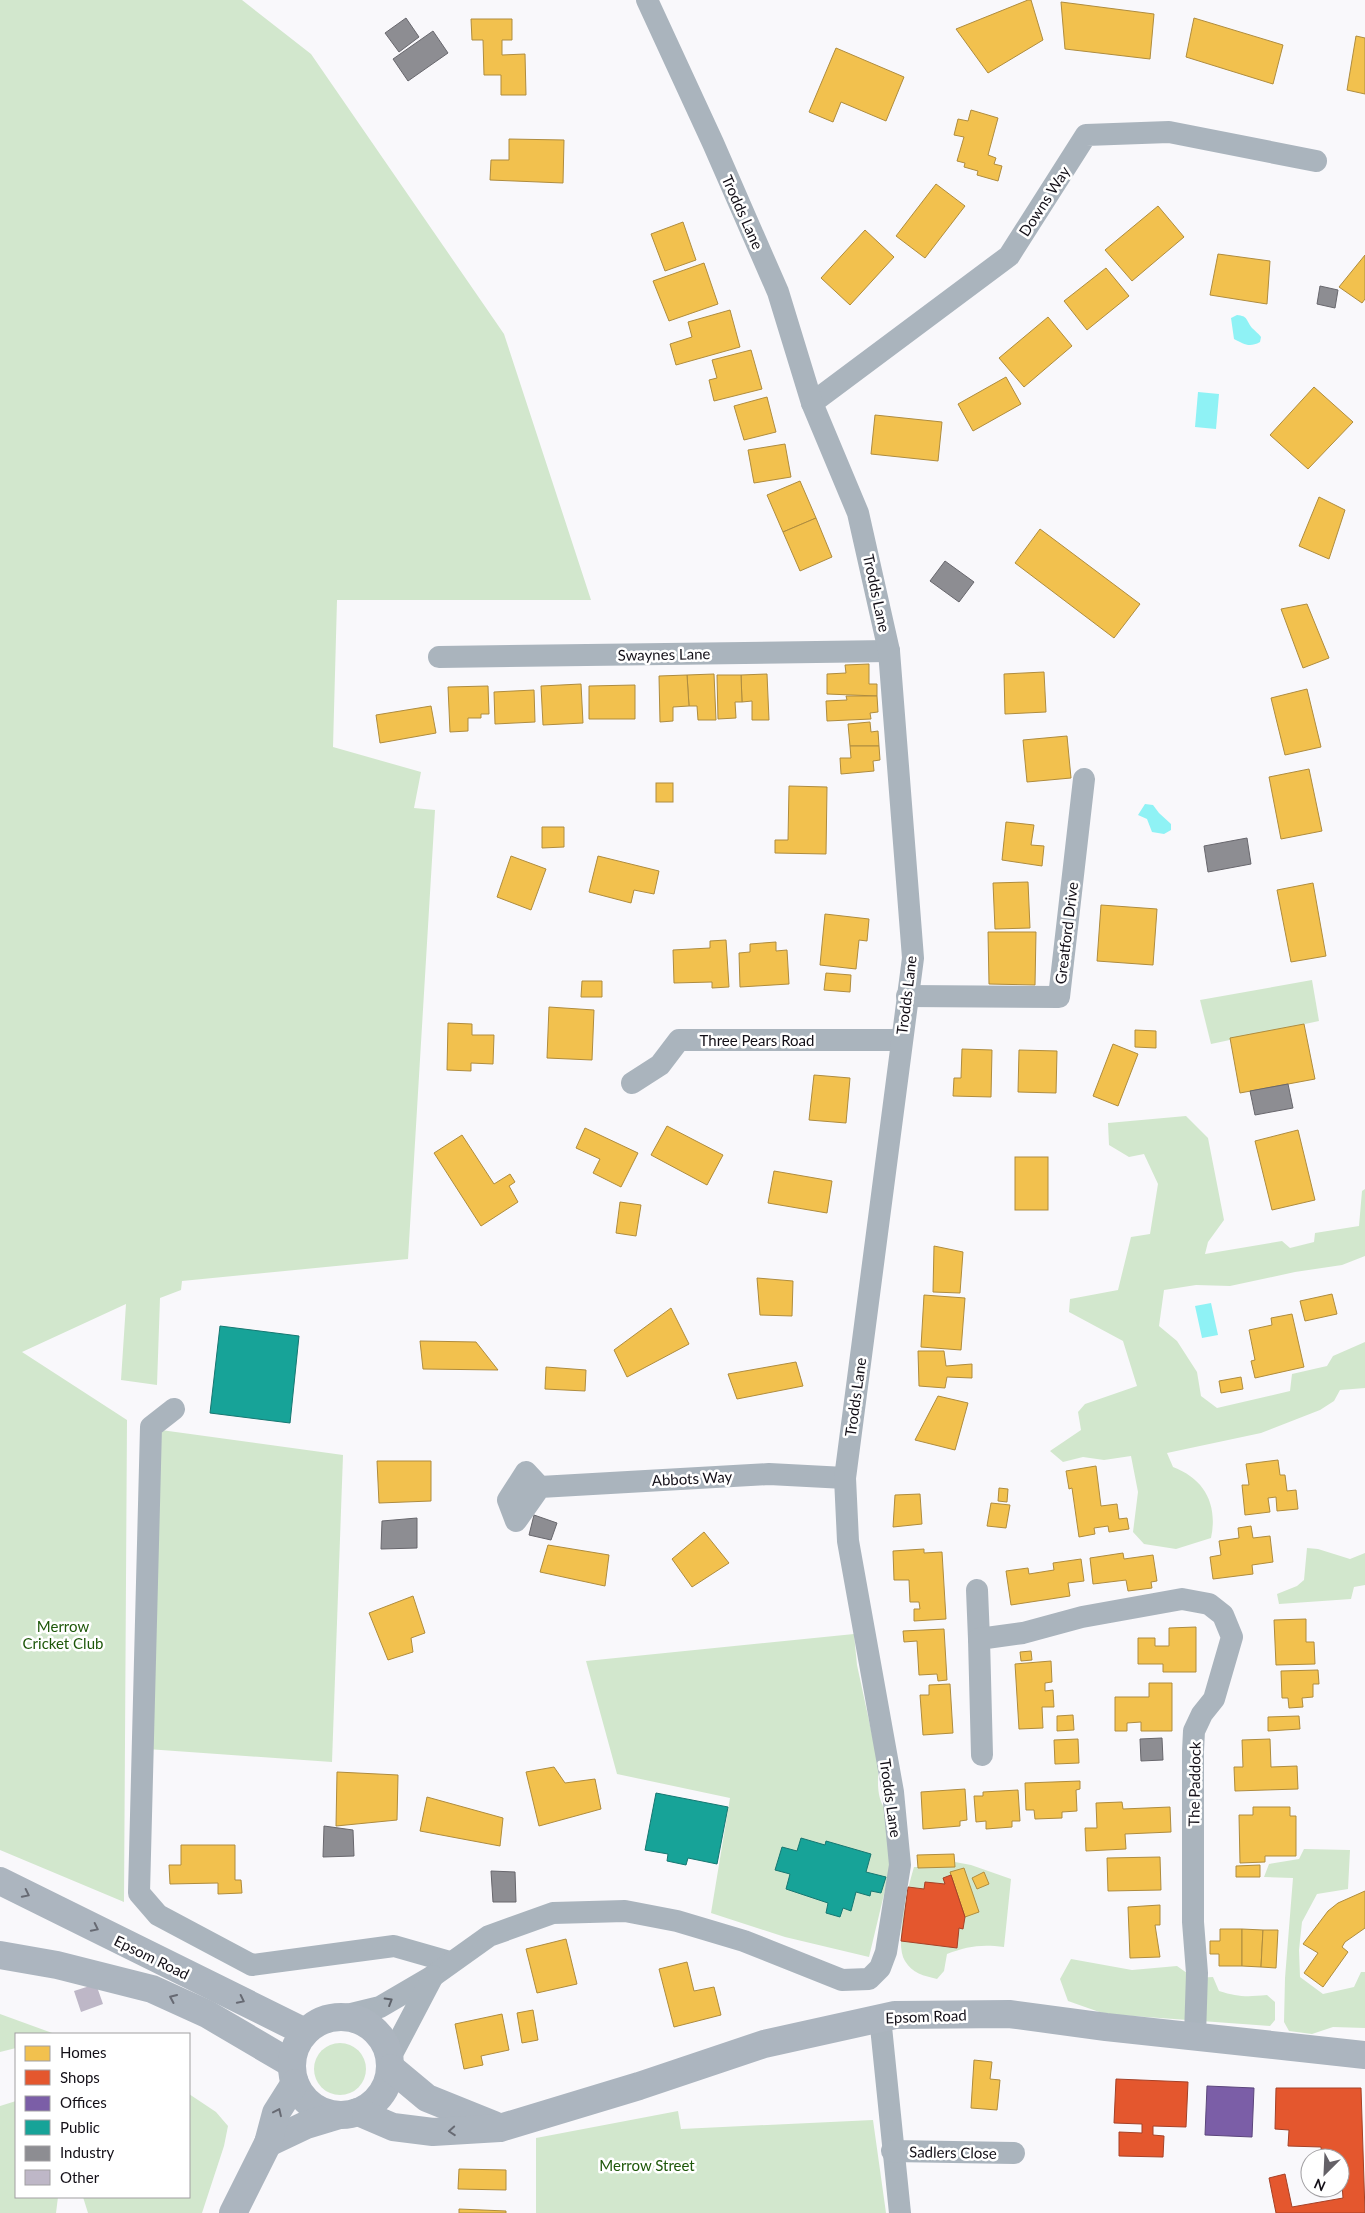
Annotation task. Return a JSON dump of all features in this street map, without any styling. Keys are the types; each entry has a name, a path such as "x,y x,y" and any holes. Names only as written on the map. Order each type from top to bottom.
{"main road":[{"name":"Epsom Road","path":"0,1881 305,2032"},
{"name":"Epsom Road","path":"0,1955 57,1965 152,1989 207,2014 293,2074"},
{"name":"Epsom Road","path":"349,2114 393,2127 433,2132 500,2128 639,2086 764,2044 880,2017 1009,2014 1106,2027 1365,2055"},
{"path":"268,2143 306,2125 349,2114 371,2105 382,2095 388,2082 391,2063 385,2042 374,2029 360,2020 343,2016 329,2018 316,2023 305,2032 293,2052 293,2074 302,2096 312,2106 325,2113 349,2114"},
{"path":"391,2063 427,2098 500,2128"},
{"path":"233,2213 268,2143 276,2113 293,2074"}],"street":[{"name":"Trodds Lane","path":"441,1969 489,1936 553,1913 625,1911 677,1921 744,1941 842,1980 869,1979 880,1968 886,1952 900,1865 893,1792 848,1541 845,1478 900,1040 913,958 889,652 858,513 812,403 778,292 647,0"},
{"name":"Downs Way","path":"812,403 1009,256 1086,135 1169,132 1316,160"},
{"name":"Swaynes Lane","path":"439,657 889,652"},
{"name":"Greatford Drive","path":"907,996 1059,997 1084,779"},
{"name":"Three Pears Road","path":"632,1083 660,1065 679,1040 900,1040"},
{"path":"174,1409 151,1428 139,1893 158,1915 252,1965 394,1946 441,1969"},
{"name":"Abbots Way","path":"540,1487 769,1474 845,1478"},
{"path":"977,1590 980,1639 982,1755"},
{"name":"The Paddock","path":"980,1639 1023,1633 1082,1616 1182,1599 1209,1604 1223,1615 1232,1637 1214,1699 1202,1714 1194,1731 1194,1922 1197,1973 1195,2036"},
{"path":"343,2016 380,2007 441,1969"},
{"path":"391,2063 441,1969"},
{"path":"880,2017 892,2151 900,2213"},
{"name":"Sadlers Close","path":"892,2151 1014,2153"}],"green space":[{"name":"Merrow Cricket Club","path":"0,0 242,0 311,54 504,334 591,600 337,600 333,747 421,772 414,808 435,810 408,1259 182,1281 181,1290 160,1298 157,1385 121,1380 126,1304 22,1352 127,1420 124,1902 0,1850"},
{"path":"1312,980 1319,1021 1211,1044 1200,1000"},
{"path":"1186,1116 1208,1138 1224,1220 1208,1242 1205,1254 1282,1241 1290,1248 1314,1242 1315,1233 1359,1226 1362,1191 1365,1189 1365,1256 1342,1265 1295,1272 1230,1286 1196,1285 1164,1290 1159,1326 1177,1341 1197,1372 1201,1396 1217,1408 1290,1391 1292,1374 1327,1366 1333,1356 1365,1342 1365,1388 1340,1390 1334,1401 1320,1410 1261,1433 1167,1453 1173,1467 1184,1472 1201,1486 1207,1495 1213,1515 1211,1538 1176,1549 1144,1544 1133,1532 1138,1492 1131,1456 1104,1460 1083,1457 1063,1462 1050,1451 1081,1430 1078,1412 1085,1404 1137,1386 1123,1341 1069,1312 1070,1299 1118,1290 1131,1237 1150,1234 1158,1184 1144,1154 1129,1157 1109,1145 1108,1123"},
{"path":"161,1430 343,1455 332,1762 147,1749"},
{"path":"1307,1548 1318,1549 1350,1559 1365,1553 1365,1585 1354,1587 1351,1599 1279,1604 1277,1594 1297,1586 1304,1580"},
{"path":"854,1634 857,1665 879,1767 878,1785 880,1797 887,1811 891,1865 869,1957 785,1937 711,1913 730,1798 617,1774 586,1661"},
{"path":"1304,1849 1350,1850 1348,1889 1317,1894 1302,1922 1299,1950 1300,1977 1323,1994 1354,1987 1361,1972 1365,1972 1365,2028 1333,2027 1312,2034 1289,2031 1284,2022 1285,1978 1293,1878 1264,1877 1269,1864 1299,1859"},
{"path":"955,1862 971,1865 1011,1879 1004,1947 975,1946 947,1954 944,1971 937,1979 915,1971 905,1961 901,1942 903,1915 914,1867 954,1867"},
{"path":"1071,1959 1132,1970 1177,1966 1194,1978 1213,1977 1219,1991 1243,1996 1267,1995 1275,2002 1275,2020 1270,2026 1105,2014 1068,2001 1060,1979"},
{"path":"0,2014 52,2033 15,2033 15,2048 0,2052"},
{"path":"340,2043 350,2045 358,2051 364,2059 366,2069 364,2079 358,2087 350,2093 340,2095 330,2093 322,2087 316,2079 314,2069 316,2059 322,2051 330,2045"},
{"path":"190,2095 216,2112 228,2126 224,2146 202,2213 88,2213 83,2198 190,2198"},
{"path":"15,2101 15,2198 58,2198 56,2213 0,2213 0,2106"},
{"name":"Merrow Street","path":"678,2111 681,2129 873,2120 886,2213 536,2213 536,2138"}],"water":[{"path":"1237,315 1243,316 1246,319 1261,337 1260,342 1250,345 1234,339 1231,318"},
{"path":"1198,392 1219,394 1216,429 1195,427"},
{"path":"1145,804 1153,805 1171,824 1171,830 1164,834 1152,832 1147,819 1138,815"},
{"path":"1211,1303 1218,1335 1202,1338 1195,1306"}],"building: Homes":[{"path":"1031,0 1043,40 988,73 956,29"},
{"path":"1061,2 1154,14 1150,59 1065,49"},
{"path":"1194,18 1283,45 1273,84 1186,57"},
{"path":"471,19 512,19 512,40 502,40 502,55 525,54 526,95 501,95 501,75 484,75 483,40 472,40"},
{"path":"1356,36 1365,38 1365,94 1347,90"},
{"path":"836,48 904,77 886,121 841,102 833,122 809,112"},
{"path":"971,110 998,118 988,155 996,158 994,164 1002,166 998,181 977,175 978,171 964,167 965,163 957,161 964,137 954,135 958,119 968,121"},
{"path":"509,139 564,140 563,183 490,180 491,160 509,160"},
{"path":"936,184 965,206 925,258 896,236"},
{"path":"1158,206 1184,237 1132,281 1105,250"},
{"path":"683,222 696,260 665,271 651,234"},
{"path":"865,230 894,257 850,305 821,278"},
{"path":"1218,254 1270,261 1267,304 1210,295"},
{"path":"1365,255 1365,299 1362,303 1339,287"},
{"path":"704,263 718,304 669,321 653,281"},
{"path":"1106,268 1129,296 1087,330 1064,301"},
{"path":"730,310 740,347 676,365 670,344 692,337 688,322"},
{"path":"1048,317 1072,346 1024,387 999,358"},
{"path":"751,350 762,389 714,401 709,380 717,378 712,360"},
{"path":"1006,377 1021,404 973,431 958,404"},
{"path":"1314,387 1353,422 1308,469 1270,435"},
{"path":"767,397 776,432 744,440 734,406"},
{"path":"875,415 942,422 938,461 871,454"},
{"path":"785,444 791,477 754,483 748,450"},
{"path":"800,481 816,518 783,532 767,495"},
{"path":"1319,497 1345,510 1329,559 1299,546"},
{"path":"816,518 832,557 800,571 783,532"},
{"path":"1040,529 1140,604 1114,638 1015,563"},
{"path":"1307,604 1329,658 1303,668 1281,609"},
{"path":"869,664 869,684 877,684 877,696 827,694 827,674 846,673 845,665"},
{"path":"1044,672 1046,712 1005,714 1004,674"},
{"path":"714,674 716,720 698,720 697,706 689,706 687,675"},
{"path":"767,674 769,720 752,720 752,701 742,702 741,675"},
{"path":"687,675 689,706 673,707 673,721 660,722 659,676"},
{"path":"717,675 741,675 742,702 735,702 736,718 718,719"},
{"path":"581,684 583,723 543,725 541,686"},
{"path":"635,685 635,719 589,719 589,686"},
{"path":"488,686 489,714 481,714 481,718 468,718 468,731 450,732 448,687"},
{"path":"1307,689 1321,747 1285,755 1271,698"},
{"path":"534,690 535,722 495,724 494,692"},
{"path":"846,696 877,696 878,712 870,713 871,719 827,721 826,701 847,700"},
{"path":"431,706 436,733 380,743 376,715"},
{"path":"870,722 871,732 878,731 879,746 850,746 848,724"},
{"path":"1067,736 1071,778 1027,782 1023,740"},
{"path":"850,746 879,746 880,760 873,761 874,771 841,774 840,758 851,758"},
{"path":"1309,769 1322,831 1281,839 1269,777"},
{"path":"656,783 673,783 673,802 656,802"},
{"path":"789,786 827,787 826,854 775,853 775,840 788,840"},
{"path":"1006,822 1034,825 1031,845 1044,846 1042,866 1002,860"},
{"path":"542,827 564,827 564,847 542,848"},
{"path":"511,856 546,869 531,910 497,897"},
{"path":"598,856 659,871 654,894 634,890 631,903 589,892"},
{"path":"1028,882 1030,928 995,929 993,883"},
{"path":"1313,883 1326,956 1291,962 1277,890"},
{"path":"1101,905 1157,909 1153,965 1097,961"},
{"path":"825,914 869,919 867,941 859,940 856,969 820,965"},
{"path":"988,932 1036,932 1035,985 989,984"},
{"path":"726,940 729,987 712,988 712,982 674,983 673,950 710,948 710,941"},
{"path":"776,942 776,951 787,950 789,984 740,987 739,953 750,952 750,944"},
{"path":"826,973 851,975 850,992 824,990"},
{"path":"582,981 602,981 602,997 581,997"},
{"path":"549,1007 594,1010 592,1060 547,1058"},
{"path":"448,1023 472,1024 472,1035 494,1035 493,1064 471,1063 471,1071 447,1070"},
{"path":"1304,1024 1315,1079 1240,1093 1230,1038"},
{"path":"1135,1030 1156,1031 1156,1048 1135,1047"},
{"path":"1113,1044 1138,1054 1118,1106 1093,1096"},
{"path":"962,1049 992,1050 991,1097 953,1096 954,1078 961,1078"},
{"path":"1019,1050 1057,1051 1056,1093 1018,1092"},
{"path":"814,1075 850,1078 846,1123 809,1120"},
{"path":"667,1126 723,1155 707,1185 651,1155"},
{"path":"585,1128 638,1153 621,1187 593,1173 600,1159 576,1148"},
{"path":"1298,1130 1315,1200 1272,1210 1255,1141"},
{"path":"462,1135 494,1184 510,1174 515,1182 509,1186 518,1202 481,1226 434,1153"},
{"path":"1015,1157 1048,1157 1048,1210 1015,1210"},
{"path":"774,1171 832,1181 827,1213 768,1203"},
{"path":"620,1202 641,1205 636,1236 616,1233"},
{"path":"934,1246 963,1252 960,1293 933,1292"},
{"path":"757,1278 793,1281 792,1316 760,1315"},
{"path":"1332,1294 1337,1314 1305,1321 1300,1301"},
{"path":"924,1295 965,1298 961,1350 921,1347"},
{"path":"671,1308 689,1344 627,1377 614,1350"},
{"path":"1292,1314 1304,1367 1255,1378 1251,1361 1255,1360 1249,1330 1272,1325 1271,1318"},
{"path":"420,1341 476,1342 498,1370 423,1369"},
{"path":"918,1351 944,1351 946,1366 972,1364 972,1378 947,1377 945,1388 919,1386"},
{"path":"796,1362 803,1386 737,1399 728,1374"},
{"path":"546,1367 586,1370 585,1391 545,1389"},
{"path":"1241,1377 1243,1389 1221,1393 1219,1381"},
{"path":"938,1396 968,1403 955,1450 915,1440"},
{"path":"1278,1460 1280,1475 1285,1475 1287,1491 1296,1490 1298,1509 1277,1511 1276,1497 1268,1498 1270,1512 1245,1515 1242,1485 1249,1485 1246,1464"},
{"path":"377,1461 431,1461 431,1501 379,1503"},
{"path":"1096,1466 1101,1506 1117,1504 1119,1519 1127,1518 1129,1529 1109,1532 1108,1526 1094,1528 1095,1534 1079,1537 1072,1488 1069,1489 1066,1471"},
{"path":"999,1488 1008,1489 1007,1502 998,1501"},
{"path":"920,1494 922,1524 893,1527 895,1495"},
{"path":"991,1503 1010,1505 1006,1528 987,1526"},
{"path":"1251,1526 1253,1538 1270,1536 1273,1562 1252,1565 1253,1574 1213,1579 1210,1557 1221,1555 1219,1541 1239,1538 1238,1528"},
{"path":"704,1532 729,1563 692,1587 672,1559"},
{"path":"548,1545 609,1555 605,1586 540,1572"},
{"path":"924,1549 924,1553 942,1552 946,1619 914,1621 914,1609 920,1609 919,1602 910,1602 909,1580 894,1580 893,1551"},
{"path":"1123,1553 1124,1559 1153,1555 1157,1581 1151,1582 1152,1588 1128,1591 1126,1580 1093,1584 1090,1558"},
{"path":"1081,1559 1084,1581 1068,1583 1070,1596 1011,1605 1006,1571 1028,1568 1029,1574 1054,1570 1053,1563"},
{"path":"413,1596 425,1633 411,1638 413,1652 388,1660 369,1613"},
{"path":"1306,1619 1306,1642 1314,1642 1315,1664 1276,1665 1274,1620"},
{"path":"1196,1627 1196,1672 1163,1672 1163,1664 1138,1664 1138,1638 1155,1638 1155,1646 1169,1646 1169,1628"},
{"path":"944,1629 947,1680 938,1681 937,1674 919,1675 917,1641 904,1642 903,1631"},
{"path":"1031,1651 1032,1660 1021,1661 1020,1652"},
{"path":"1051,1661 1052,1682 1045,1683 1045,1691 1053,1690 1054,1707 1042,1707 1043,1728 1019,1729 1015,1664"},
{"path":"1318,1670 1319,1684 1313,1684 1313,1697 1302,1698 1303,1707 1289,1708 1288,1698 1282,1698 1281,1671"},
{"path":"1149,1683 1172,1683 1172,1731 1141,1731 1141,1722 1127,1723 1127,1731 1115,1731 1115,1697 1149,1697"},
{"path":"950,1684 953,1733 923,1735 920,1695 929,1695 929,1685"},
{"path":"1073,1715 1074,1730 1057,1731 1057,1716"},
{"path":"1299,1716 1300,1729 1268,1731 1268,1717"},
{"path":"1078,1739 1079,1763 1055,1764 1054,1740"},
{"path":"1270,1739 1271,1767 1297,1766 1298,1789 1235,1791 1234,1767 1243,1767 1242,1740"},
{"path":"554,1767 565,1783 595,1779 601,1809 539,1826 526,1772"},
{"path":"337,1772 398,1775 397,1820 336,1826"},
{"path":"1080,1781 1080,1789 1076,1790 1077,1811 1062,1812 1062,1818 1035,1819 1034,1810 1026,1810 1025,1783"},
{"path":"965,1789 967,1820 960,1821 960,1826 923,1829 921,1792"},
{"path":"1018,1790 1020,1821 1012,1821 1012,1827 986,1829 986,1821 976,1822 974,1796 983,1796 983,1792"},
{"path":"427,1797 503,1818 500,1846 420,1831"},
{"path":"1122,1802 1123,1809 1170,1807 1171,1832 1125,1834 1126,1849 1086,1851 1085,1828 1097,1828 1096,1803"},
{"path":"1253,1807 1290,1807 1290,1816 1296,1816 1296,1856 1265,1856 1265,1862 1240,1863 1239,1815 1253,1815"},
{"path":"181,1845 235,1845 235,1880 241,1880 242,1893 218,1894 218,1883 170,1884 169,1865 181,1865"},
{"path":"954,1854 955,1867 918,1868 917,1855"},
{"path":"1160,1857 1161,1890 1108,1891 1107,1858"},
{"path":"1260,1865 1260,1877 1236,1877 1236,1866"},
{"path":"964,1868 979,1912 965,1917 950,1872"},
{"path":"984,1872 989,1884 977,1889 972,1878"},
{"path":"1365,1891 1365,1928 1345,1942 1342,1947 1348,1952 1323,1987 1304,1973 1318,1953 1303,1944 1328,1911 1338,1903"},
{"path":"1160,1905 1160,1925 1155,1925 1160,1957 1130,1958 1128,1907"},
{"path":"1220,1929 1242,1929 1242,1966 1219,1966 1219,1954 1210,1954 1210,1941 1220,1941"},
{"path":"1242,1929 1263,1930 1261,1967 1242,1966"},
{"path":"1263,1930 1278,1930 1276,1968 1261,1967"},
{"path":"566,1939 577,1984 537,1993 526,1949"},
{"path":"687,1962 694,1991 714,1987 721,2015 674,2027 659,1969"},
{"path":"533,2010 538,2040 522,2043 517,2013"},
{"path":"502,2014 509,2050 481,2056 483,2065 464,2069 455,2024"},
{"path":"974,2060 992,2062 990,2079 1000,2080 997,2110 971,2108"},
{"path":"459,2169 506,2170 506,2190 458,2189"},
{"path":"459,2209 506,2211 506,2213 459,2213"}],"building: Shops":[{"path":"951,1875 965,1917 963,1929 959,1928 957,1948 901,1941 908,1887 924,1889 925,1882 945,1884 943,1878"},
{"path":"1116,2079 1188,2082 1186,2127 1153,2126 1153,2135 1164,2136 1163,2157 1119,2156 1119,2132 1142,2133 1142,2124 1114,2123"},
{"path":"1276,2088 1361,2088 1365,2213 1276,2213 1269,2178 1285,2174 1292,2207 1350,2198 1350,2148 1288,2146 1289,2130 1275,2129"}],"building: Offices":[{"path":"1207,2086 1254,2088 1252,2137 1205,2135"}],"building: Public":[{"path":"220,1326 299,1336 290,1423 210,1413"},
{"path":"656,1793 728,1807 717,1864 688,1858 686,1865 667,1861 668,1854 645,1850"},
{"path":"801,1838 825,1845 826,1841 871,1854 866,1872 886,1877 881,1893 871,1891 870,1896 856,1892 851,1911 843,1908 840,1917 826,1913 828,1903 786,1889 790,1874 775,1870 782,1847 797,1851"}],"building: Industry":[{"path":"406,18 419,37 399,52 385,33"},
{"path":"433,31 448,53 408,81 393,59"},
{"path":"1320,286 1338,290 1335,308 1317,304"},
{"path":"945,561 974,582 959,602 930,581"},
{"path":"1247,838 1251,864 1208,872 1204,846"},
{"path":"1288,1084 1293,1108 1255,1115 1250,1091"},
{"path":"534,1515 557,1523 551,1540 529,1535"},
{"path":"417,1518 417,1548 381,1549 382,1521"},
{"path":"1162,1738 1163,1760 1141,1761 1140,1739"},
{"path":"324,1826 353,1830 354,1856 323,1857"},
{"path":"491,1871 515,1872 516,1902 493,1902"}],"building: Other":[{"path":"96,1984 103,2004 81,2012 74,1991"}]}
